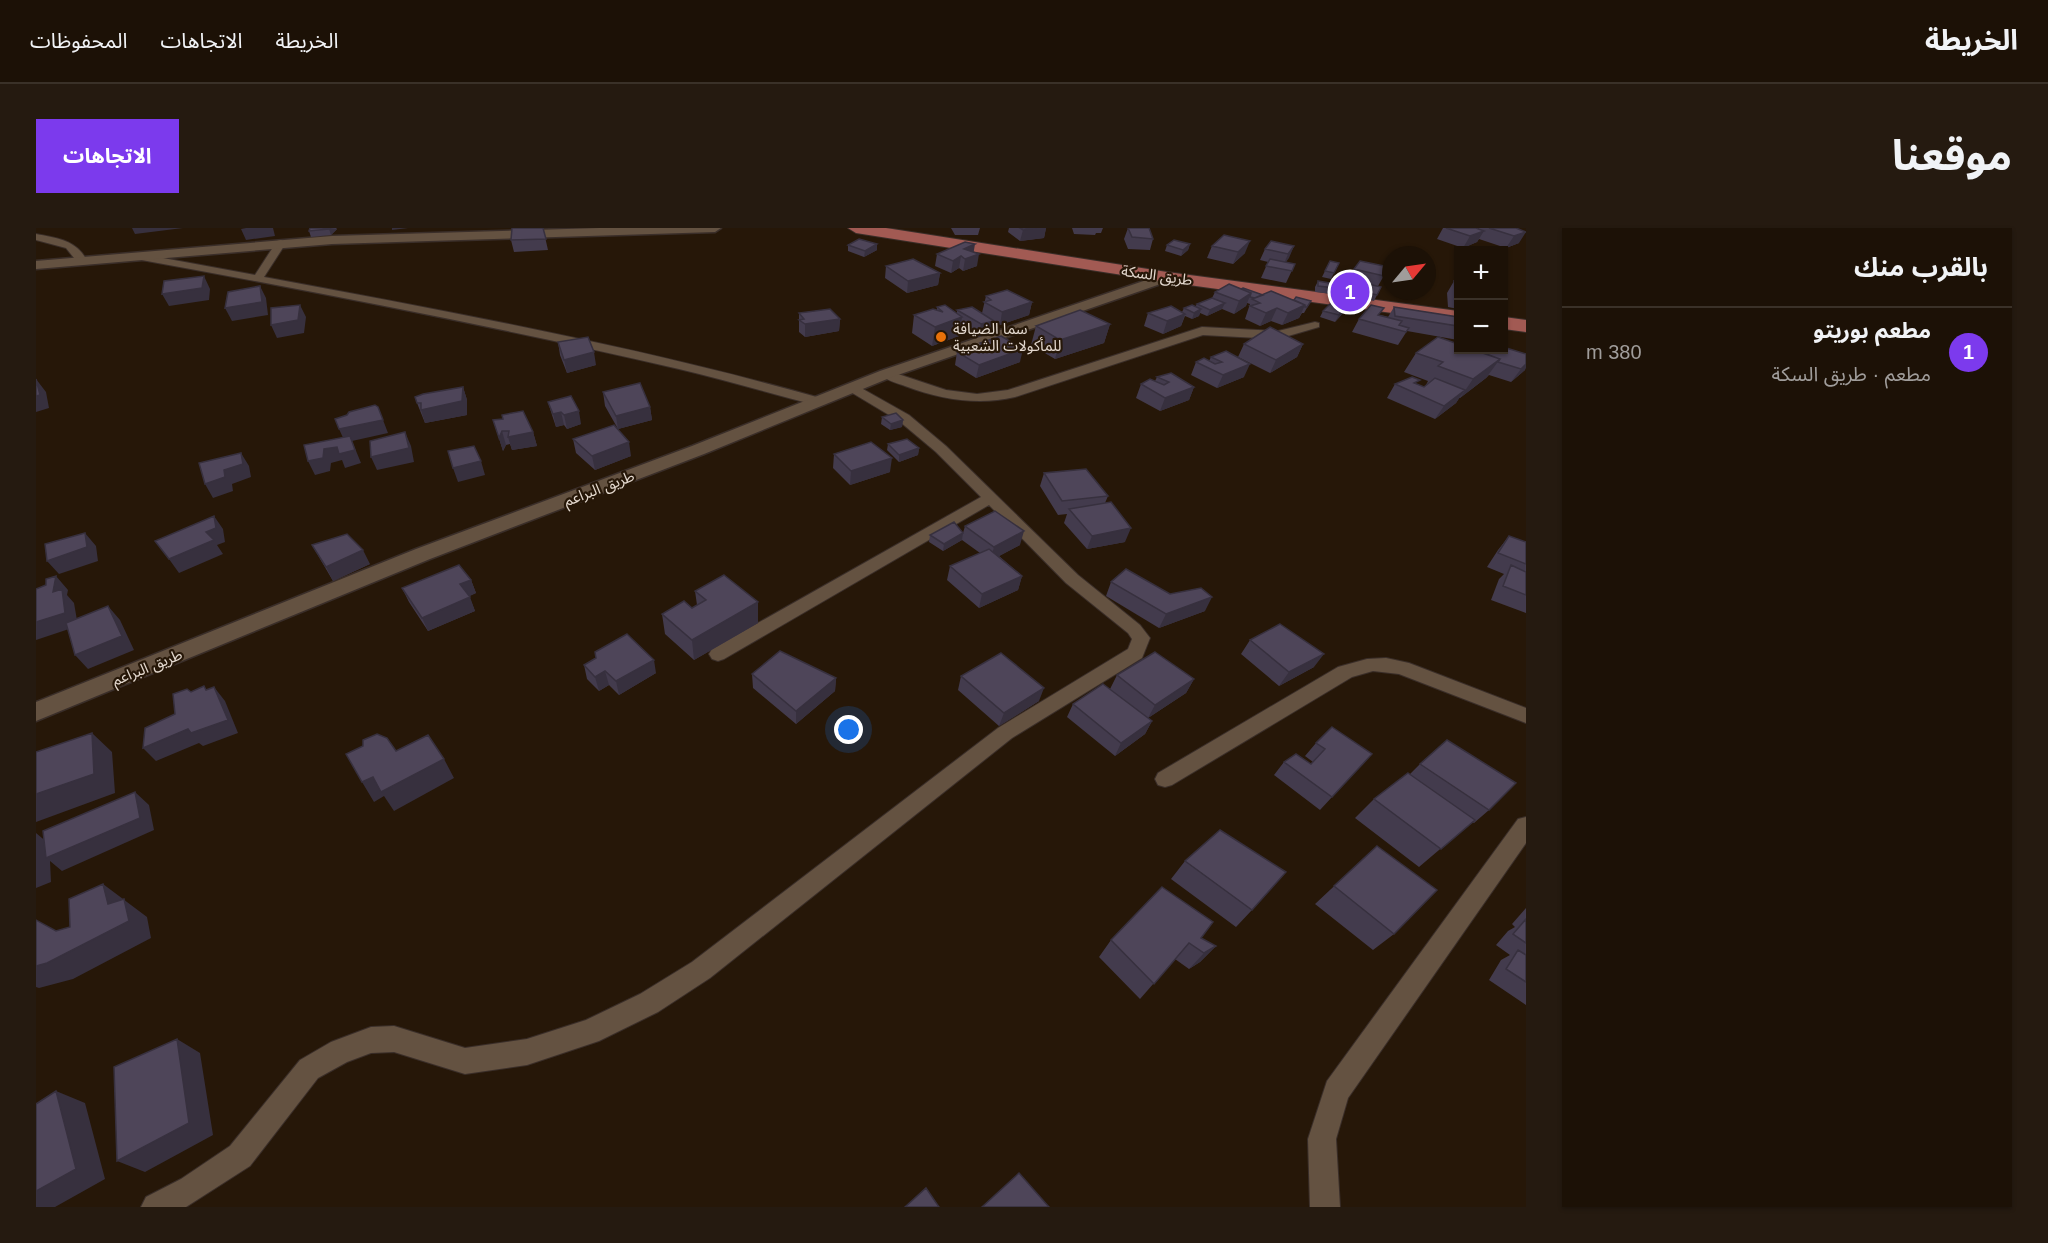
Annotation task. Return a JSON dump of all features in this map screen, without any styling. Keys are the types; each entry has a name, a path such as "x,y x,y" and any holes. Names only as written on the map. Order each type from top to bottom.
{"main road":[{"name":"طريق السكة","path":"856,228 1167,277 1454,316"},
{"path":"1508,324 1526,326"}],"street":[{"path":"36,265 279,240 715,228"},
{"path":"36,237 64,243 80,254 82,261"},
{"path":"258,278 279,240"},
{"path":"136,256 392,303 729,376 819,402"},
{"name":"طريق البراعم","path":"36,712 423,554 819,402 886,374 1167,277"},
{"path":"886,374 933,392 964,397 992,398 1021,391 1202,331 1278,335 1315,325"},
{"path":"156,1207 191,1189 240,1156 309,1069 340,1051 372,1040 394,1039 465,1061 527,1052 590,1032 649,1003 700,970 1005,732 1136,653 1141,638 1134,629 1072,579 988,499 941,449 904,418 854,388"},
{"path":"718,654 988,499"},
{"path":"1165,778 1344,672 1368,664 1381,663 1402,668 1526,716"},
{"path":"1325,1207 1322,1139 1337,1091 1526,826"}],"building":[{"path":"310,228 330,228 309,231"},
{"path":"512,228 543,228 546,239 511,240"},
{"path":"1128,228 1149,228 1153,239 1132,237"},
{"path":"1446,228 1476,228 1484,231 1470,236"},
{"path":"1489,228 1516,228 1526,232 1514,236"},
{"path":"1224,235 1250,241 1238,252 1212,246"},
{"path":"859,239 877,244 865,251 848,245"},
{"path":"1174,240 1190,244 1183,250 1167,245"},
{"path":"1271,241 1294,246 1288,254 1265,249"},
{"path":"965,242 975,244 964,249 979,254 965,259 961,256 953,261 937,254"},
{"path":"913,259 940,273 908,281 886,266"},
{"path":"1270,259 1295,264 1292,271 1266,266"},
{"path":"1330,261 1339,263 1334,273 1325,271"},
{"path":"1360,261 1382,266 1382,276 1354,269"},
{"path":"204,276 202,288 162,294 164,281"},
{"path":"1318,281 1335,284 1335,288 1318,286"},
{"path":"1364,283 1381,287 1377,295 1360,291"},
{"path":"1229,284 1251,293 1239,301 1215,292"},
{"path":"260,286 262,302 225,308 228,292"},
{"path":"1241,289 1263,295 1250,297 1251,293"},
{"path":"1007,290 1032,302 1002,312 984,302 991,300 986,296"},
{"path":"1271,291 1305,305 1288,313 1277,308 1266,313 1250,306 1260,303 1252,299"},
{"path":"1296,297 1311,301 1305,307 1294,300"},
{"path":"1212,298 1225,303 1210,310 1197,304"},
{"path":"1332,302 1347,306 1339,315 1323,311"},
{"path":"300,305 298,320 271,325 271,308"},
{"path":"945,305 962,317 935,327 914,315 933,309 943,312 937,307"},
{"path":"1192,305 1201,309 1194,313 1184,308"},
{"path":"1371,305 1384,308 1378,315 1402,321 1399,325 1409,328 1406,332 1359,319"},
{"path":"1171,306 1185,314 1167,321 1148,313"},
{"path":"972,307 994,321 981,324 957,310"},
{"path":"1394,307 1454,316 1454,325 1395,316"},
{"path":"830,309 840,319 805,324 799,320 804,319 799,313"},
{"path":"1080,310 1110,324 1060,340 1036,326"},
{"path":"1270,327 1303,344 1276,360 1244,344"},
{"path":"1001,336 1023,349 979,365 957,352 974,347 983,353 990,350 980,343"},
{"path":"588,337 594,352 564,360 558,342"},
{"path":"1438,337 1454,343 1454,354 1486,354 1500,359 1473,379 1438,366 1443,362 1416,353"},
{"path":"1508,349 1526,354 1526,364 1521,369 1498,362 1500,359 1487,354 1508,354"},
{"path":"1226,351 1250,364 1223,375 1196,362 1204,358 1215,364 1222,362 1211,357"},
{"path":"1171,373 1194,387 1165,398 1141,384 1150,379 1164,385 1169,382 1157,377"},
{"path":"1412,377 1420,380 1414,383 1424,387 1435,378 1465,390 1444,406 1395,384"},
{"path":"36,379 40,395 36,396"},
{"path":"640,383 650,407 616,416 603,392"},
{"path":"463,387 462,401 421,410 421,403 417,403 415,397 423,394"},
{"path":"571,396 579,411 564,415 561,412 553,414 548,402"},
{"path":"375,405 383,420 339,429 335,419 349,412"},
{"path":"523,411 533,432 508,437 509,431 502,431 499,438 493,420 503,419 502,415"},
{"path":"896,413 903,420 891,424 882,417"},
{"path":"614,425 629,442 592,456 573,439"},
{"path":"405,432 409,448 371,457 370,441"},
{"path":"350,436 355,450 339,454 337,447 324,449 323,458 308,461 304,445"},
{"path":"907,439 919,448 899,455 888,444"},
{"path":"871,442 892,458 851,471 834,454"},
{"path":"474,446 481,461 453,468 448,451"},
{"path":"241,453 243,464 224,470 225,477 205,484 199,463"},
{"path":"1086,469 1108,496 1062,501 1044,473"},
{"path":"1111,502 1131,528 1092,536 1069,509"},
{"path":"995,511 1024,531 994,547 965,526"},
{"path":"214,516 216,528 206,532 214,540 169,559 155,541"},
{"path":"954,522 963,533 944,544 930,535"},
{"path":"85,533 87,547 47,561 45,544"},
{"path":"347,534 363,550 326,567 312,545"},
{"path":"1509,536 1526,542 1526,564 1498,553"},
{"path":"989,549 1022,576 982,594 950,566"},
{"path":"459,565 471,580 460,584 470,597 422,618 402,588"},
{"path":"1511,565 1526,572 1526,595 1503,586"},
{"path":"1126,569 1170,594 1201,588 1212,597 1166,614 1111,582"},
{"path":"724,575 758,602 692,640 662,614 684,601 692,608 706,600 695,591"},
{"path":"56,576 53,592 62,589 65,613 36,622 36,589 46,585 46,579"},
{"path":"108,606 122,636 75,655 66,623"},
{"path":"1280,624 1324,654 1289,672 1250,640"},
{"path":"627,634 654,660 616,681 605,671 595,677 584,665 596,658 595,652"},
{"path":"780,651 836,678 796,711 752,674"},
{"path":"1155,652 1194,679 1155,705 1117,675"},
{"path":"1001,653 1044,688 1004,713 961,676"},
{"path":"1103,684 1152,721 1121,743 1073,704"},
{"path":"204,686 206,690 214,687 228,720 191,733 188,729 143,748 145,728 175,714 173,694 187,689 191,692"},
{"path":"1332,727 1372,754 1332,797 1284,762 1296,754 1311,764 1325,749 1316,743"},
{"path":"92,733 94,774 36,794 36,752"},
{"path":"377,734 387,738 396,751 428,735 444,759 381,792 373,777 362,782 346,754 363,746 363,740"},
{"path":"1447,740 1516,783 1489,810 1420,764"},
{"path":"1408,773 1475,820 1441,849 1374,799"},
{"path":"135,792 140,818 46,858 43,831"},
{"path":"1220,830 1286,872 1252,910 1185,861"},
{"path":"1377,846 1437,890 1394,934 1334,886"},
{"path":"103,884 108,904 124,899 129,921 47,963 36,966 36,920 56,931 70,927 69,899"},
{"path":"1162,887 1213,922 1201,938 1216,946 1204,953 1189,943 1154,984 1111,940"},
{"path":"1526,919 1526,943 1513,934"},
{"path":"1518,950 1526,955 1526,982 1506,969"},
{"path":"177,1039 189,1123 117,1161 114,1067"},
{"path":"56,1091 76,1169 36,1191 36,1104"},
{"path":"1019,1173 1049,1207 982,1207"},
{"path":"926,1188 939,1207 905,1207"}],"place":[{"name":"مطعم بوريتو","path":"1350,292"},
{"name":"سما الضيافة للمأكولات الشعبية","path":"941,337"}]}
